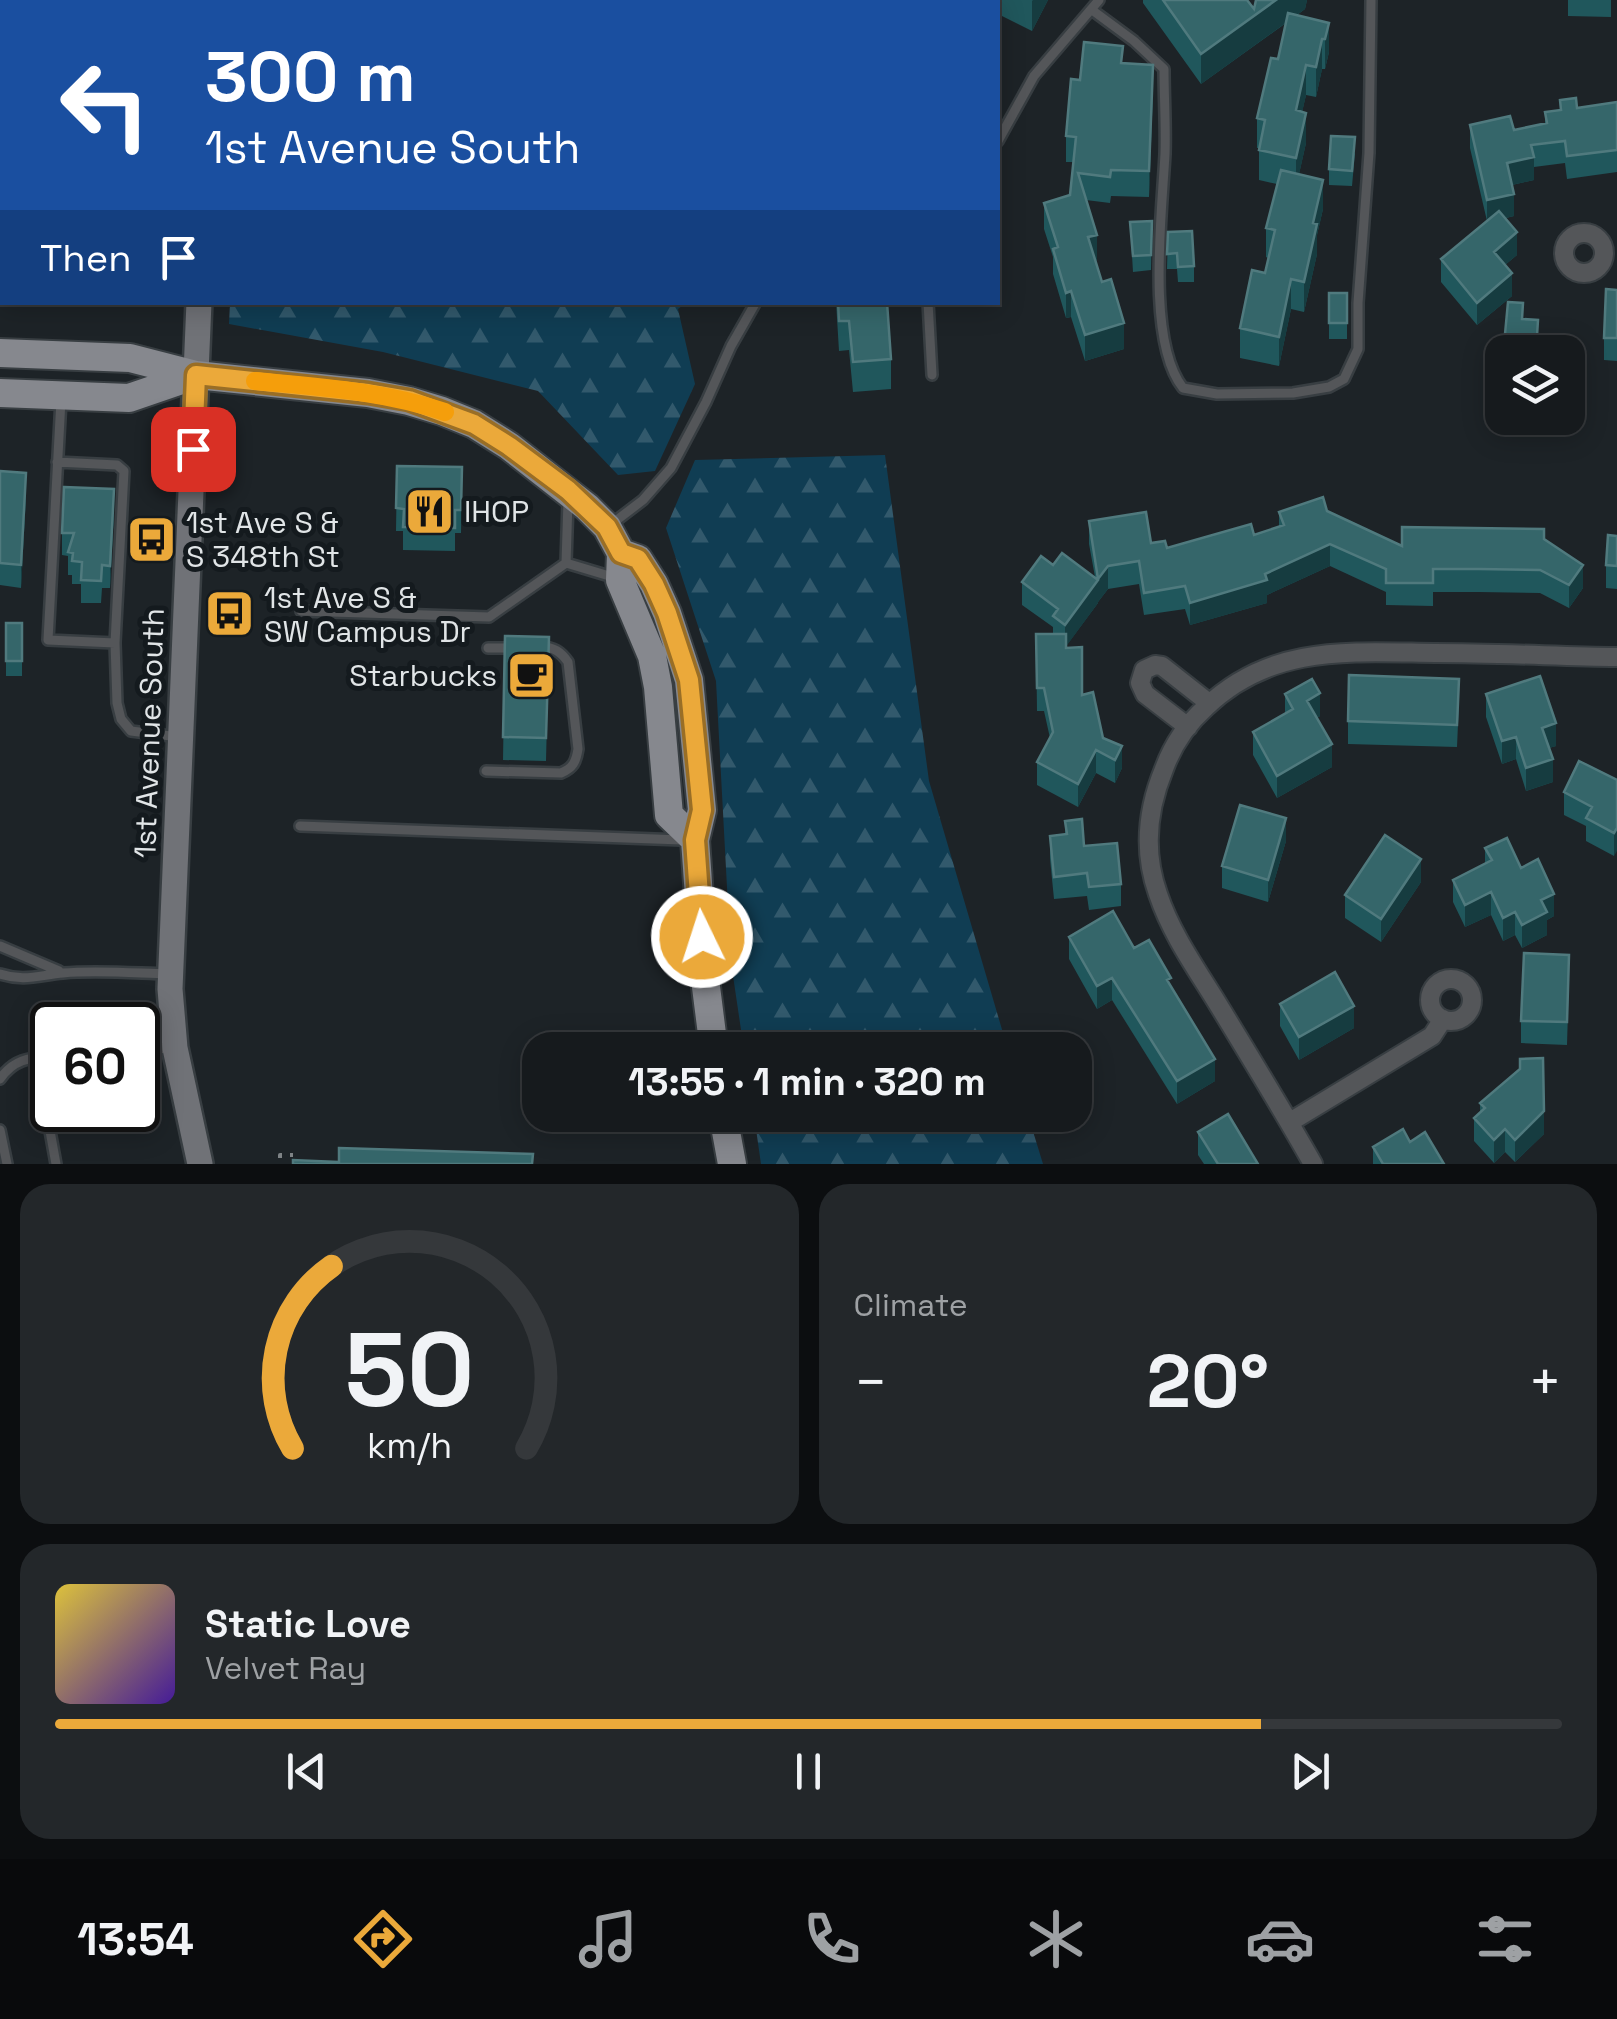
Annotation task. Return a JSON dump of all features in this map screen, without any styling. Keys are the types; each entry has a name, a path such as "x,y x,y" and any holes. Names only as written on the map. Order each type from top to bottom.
{"main road":[{"name":"1st Avenue South","path":"199,305 170,974 175,1048 200,1164"},
{"path":"0,353 130,358 196,375 409,400 474,424 509,446 568,490 607,527 620,566 638,559 654,584 689,680 702,810 695,840 712,1032"},
{"path":"0,393 129,398 196,375"},
{"path":"726,1132 732,1164"}],"street":[{"path":"1313,1164 1182,947 1153,878 1148,843 1153,799 1178,738 1209,704 1244,677 1295,658 1327,653 1617,657"},
{"path":"1191,722 1145,694 1140,682 1144,670 1162,666 1209,704"},
{"path":"1290,1122 1432,1036 1443,1020"}],"lane":[{"path":"1000,137 1034,76 1099,0"},
{"path":"1092,10 1134,40 1164,69 1160,320 1173,376 1182,388 1217,394 1293,393 1329,387 1344,378 1358,349 1369,154 1371,0"},
{"path":"607,527 643,500 671,468 754,305"},
{"path":"928,305 932,375"},
{"path":"62,396 48,640 115,643"},
{"path":"57,462 117,465 124,471 115,643 116,702 125,726 138,733 181,737"},
{"path":"566,563 568,490"},
{"path":"301,611 489,617 566,563 620,566"},
{"path":"486,771 561,773 571,769 578,749 568,662 561,652 549,647 488,648"},
{"path":"300,826 695,840"},
{"path":"0,946 62,972"},
{"path":"0,974 36,978 62,972 170,974"},
{"path":"160,1049 175,1048"},
{"path":"0,1080 8,1069 30,1058"},
{"path":"0,1130 7,1164"},
{"path":"50,1132 56,1164"}],"path":[{"path":"280,1158 293,1155"}],"green space":[{"path":"230,305 683,305 678,309 695,384 655,471 618,475 538,391 383,352 229,324"},
{"path":"885,455 929,781 1003,1032 741,1032 731,962 716,681 666,528 695,460"},
{"path":"756,1132 1033,1132 1043,1164 761,1164"}],"building":[{"path":"1163,0 1247,0 1254,9 1256,0 1276,0 1201,54"},
{"path":"1288,13 1329,23 1316,67 1306,65 1296,110 1306,113 1296,158 1259,150 1265,120 1257,118 1271,58 1278,59"},
{"path":"1084,42 1123,46 1121,63 1153,65 1149,171 1111,170 1110,177 1078,173 1097,235 1088,237 1102,282 1111,279 1124,323 1085,335 1071,291 1066,293 1053,249 1058,247 1044,203 1070,195 1076,137 1066,136 1071,79 1080,80"},
{"path":"1576,98 1577,108 1617,102 1617,150 1567,156 1565,141 1531,145 1534,157 1507,163 1514,194 1487,200 1470,125 1510,116 1514,130 1547,123 1545,112 1561,110 1560,100"},
{"path":"1331,136 1355,137 1352,171 1329,169"},
{"path":"1281,170 1323,180 1304,282 1291,279 1279,337 1240,328 1252,270 1265,273 1275,230 1266,228"},
{"path":"1499,211 1517,232 1494,252 1512,273 1477,303 1441,259"},
{"path":"1152,221 1151,255 1133,256 1130,222"},
{"path":"1192,231 1194,266 1178,267 1177,253 1167,254 1168,232"},
{"path":"1606,289 1617,290 1617,338 1604,338"},
{"path":"1329,293 1347,293 1347,323 1329,323"},
{"path":"1508,302 1523,303 1522,319 1538,320 1537,335 1505,334"},
{"path":"838,305 887,305 891,359 853,362 849,321 839,321"},
{"name":"IHOP","path":"397,466 462,467 461,510 455,510 455,528 403,527 404,509 396,508"},
{"path":"0,471 26,473 21,565 0,563"},
{"path":"64,487 114,489 110,566 102,565 101,581 81,580 82,562 72,561 73,553 68,552 74,533 62,533"},
{"path":"1323,497 1327,511 1402,546 1402,527 1544,529 1544,539 1583,565 1569,585 1540,570 1479,569 1433,569 1433,583 1386,583 1386,569 1330,544 1265,574 1267,580 1190,603 1185,586 1144,593 1139,561 1108,566 1098,579 1089,521 1146,512 1151,543 1165,541 1167,548 1251,524 1254,535 1284,525 1279,512"},
{"path":"1608,535 1617,536 1617,566 1606,565"},
{"path":"1062,553 1098,580 1065,625 1053,616 1058,609 1022,582 1041,556 1053,565"},
{"path":"6,623 22,623 22,661 6,661"},
{"path":"1036,634 1066,634 1066,648 1082,647 1082,695 1093,692 1103,738 1122,746 1115,760 1096,750 1078,784 1037,762 1053,732 1044,688 1037,688"},
{"path":"505,636 549,637 546,738 503,737"},
{"path":"1349,675 1459,679 1457,725 1348,721"},
{"path":"1540,676 1556,723 1542,728 1553,759 1526,768 1516,737 1502,741 1486,694"},
{"path":"1312,679 1320,693 1307,701 1332,744 1277,776 1253,732 1293,709 1285,694"},
{"path":"1579,761 1617,780 1614,833 1586,818 1592,807 1564,792"},
{"path":"1240,805 1286,818 1268,880 1222,866"},
{"path":"1082,819 1084,846 1117,843 1121,884 1089,887 1087,873 1054,877 1050,836 1067,834 1065,821"},
{"path":"1385,835 1421,859 1381,919 1345,895"},
{"path":"1507,838 1521,868 1538,859 1554,894 1541,900 1547,912 1522,925 1515,912 1503,918 1491,892 1465,905 1453,880 1492,860 1485,848"},
{"path":"1113,911 1134,948 1149,940 1171,978 1167,980 1215,1059 1177,1081 1112,978 1097,986 1069,937"},
{"path":"1524,953 1569,955 1567,1022 1521,1021"},
{"path":"1335,972 1354,1006 1299,1037 1280,1004"},
{"path":"1543,1058 1544,1111 1515,1140 1505,1129 1494,1140 1474,1118 1485,1108 1480,1103 1520,1069 1520,1059"},
{"path":"1228,1114 1258,1164 1218,1164 1198,1132"},
{"path":"1403,1129 1410,1142 1425,1132 1444,1164 1383,1164 1373,1147"},
{"path":"339,1148 533,1154 532,1164 293,1164 293,1160 339,1162"}],"slow traffic":[{"path":"255,381 368,393 409,400 445,412"}],"place":[{"name":"IHOP","path":"429,511"},
{"name":"1st Ave S & S 348th St","path":"151,539"},
{"name":"1st Ave S & SW Campus Dr","path":"229,614"},
{"name":"Starbucks","path":"532,675"}],"route":[{"path":"193,449 196,375 368,393 409,400 474,424 587,507 607,527 621,553 638,559 654,584 689,680 702,810 695,840 702,937"}]}
